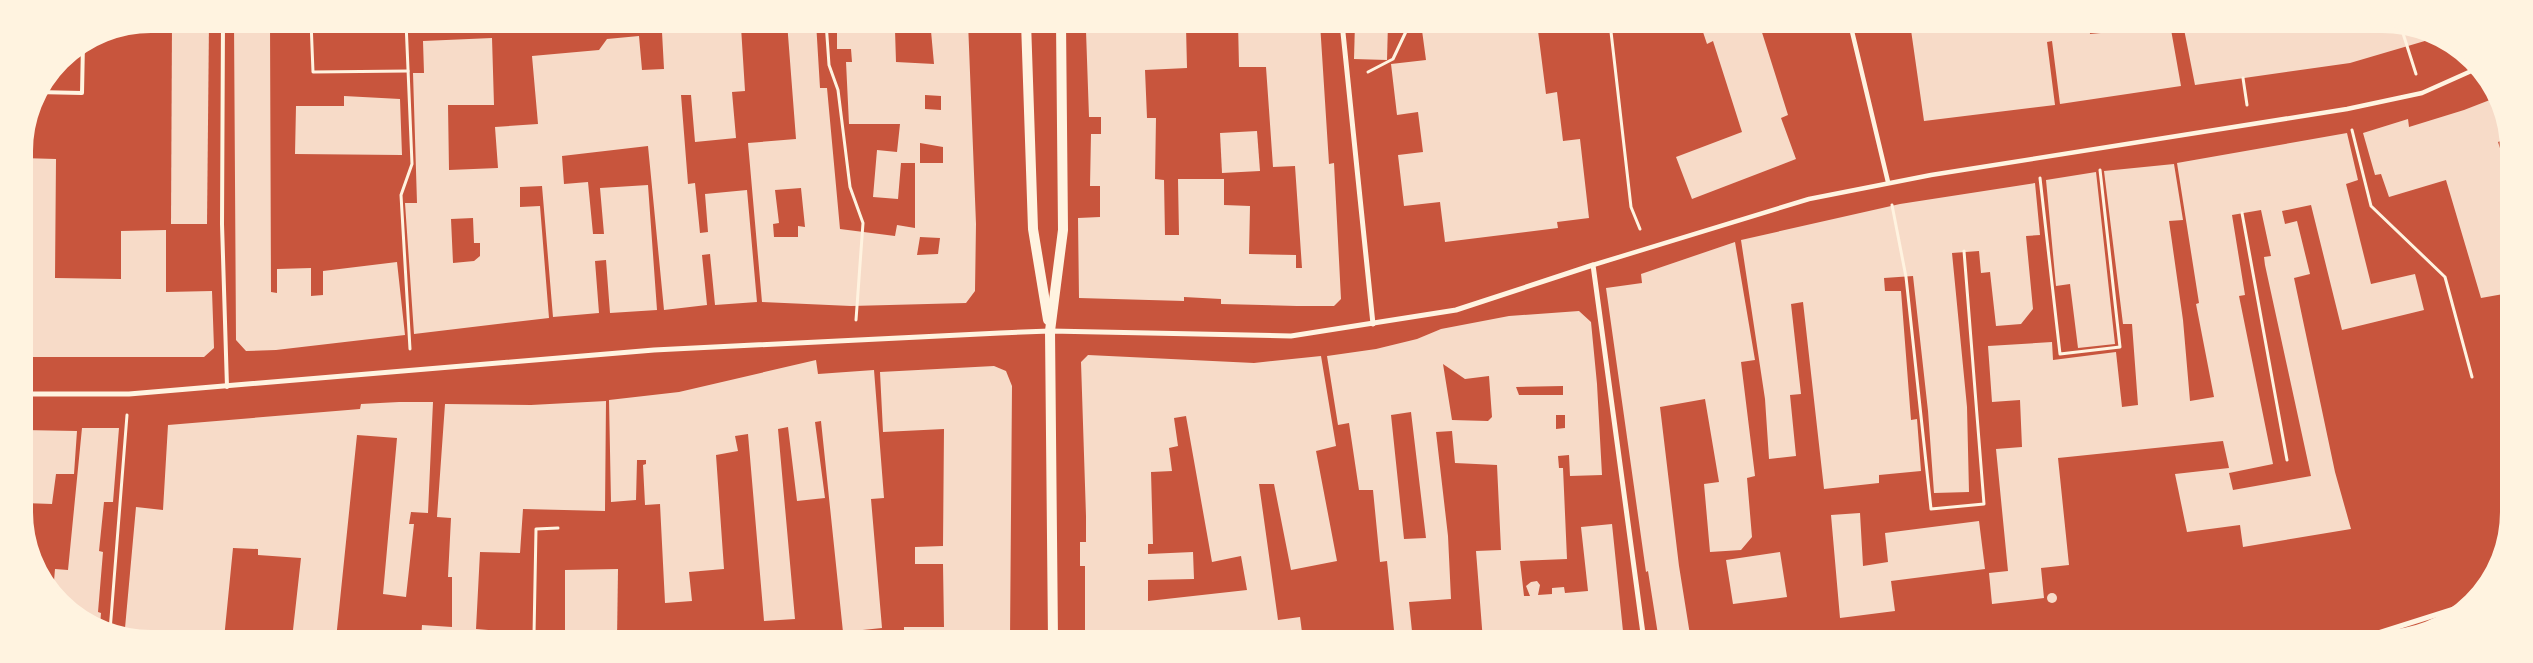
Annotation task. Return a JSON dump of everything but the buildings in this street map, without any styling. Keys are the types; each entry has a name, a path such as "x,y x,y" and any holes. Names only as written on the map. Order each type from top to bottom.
{"main road":[{"path":"1026,30 1033,229 1050,331"},
{"path":"1053,633 1050,331 1063,230 1062,30"}],"street":[{"path":"1343,30 1373,324"},
{"path":"1852,30 1888,182"},
{"path":"30,394 129,394 654,350 1050,331 1291,336 1456,310 1593,265 1809,199 1888,182 2299,117 2422,93 2473,70"},
{"path":"1593,265 1643,633"},
{"path":"2381,633 2454,609"}],"lane":[{"path":"223,30 222,224 227,387"},
{"path":"45,92 82,93 84,50"}],"path":[{"path":"312,30 313,72 408,71"},
{"path":"406,30 412,164 401,195 411,371"},
{"path":"827,30 829,65 838,90 850,187 862,222 855,306 856,340"},
{"path":"1348,82 1393,59 1407,30"},
{"path":"1611,30 1631,207"},
{"path":"2402,32 2422,93"},
{"path":"2353,137 2371,206 2445,277 2472,377"},
{"path":"2038,158 2060,354 2120,347 2097,149"},
{"path":"1888,182 1906,277 1931,509 1984,504 1964,251"},
{"path":"2242,213 2287,460"},
{"path":"110,626 129,394"},
{"path":"534,633 536,529 558,528"}]}
